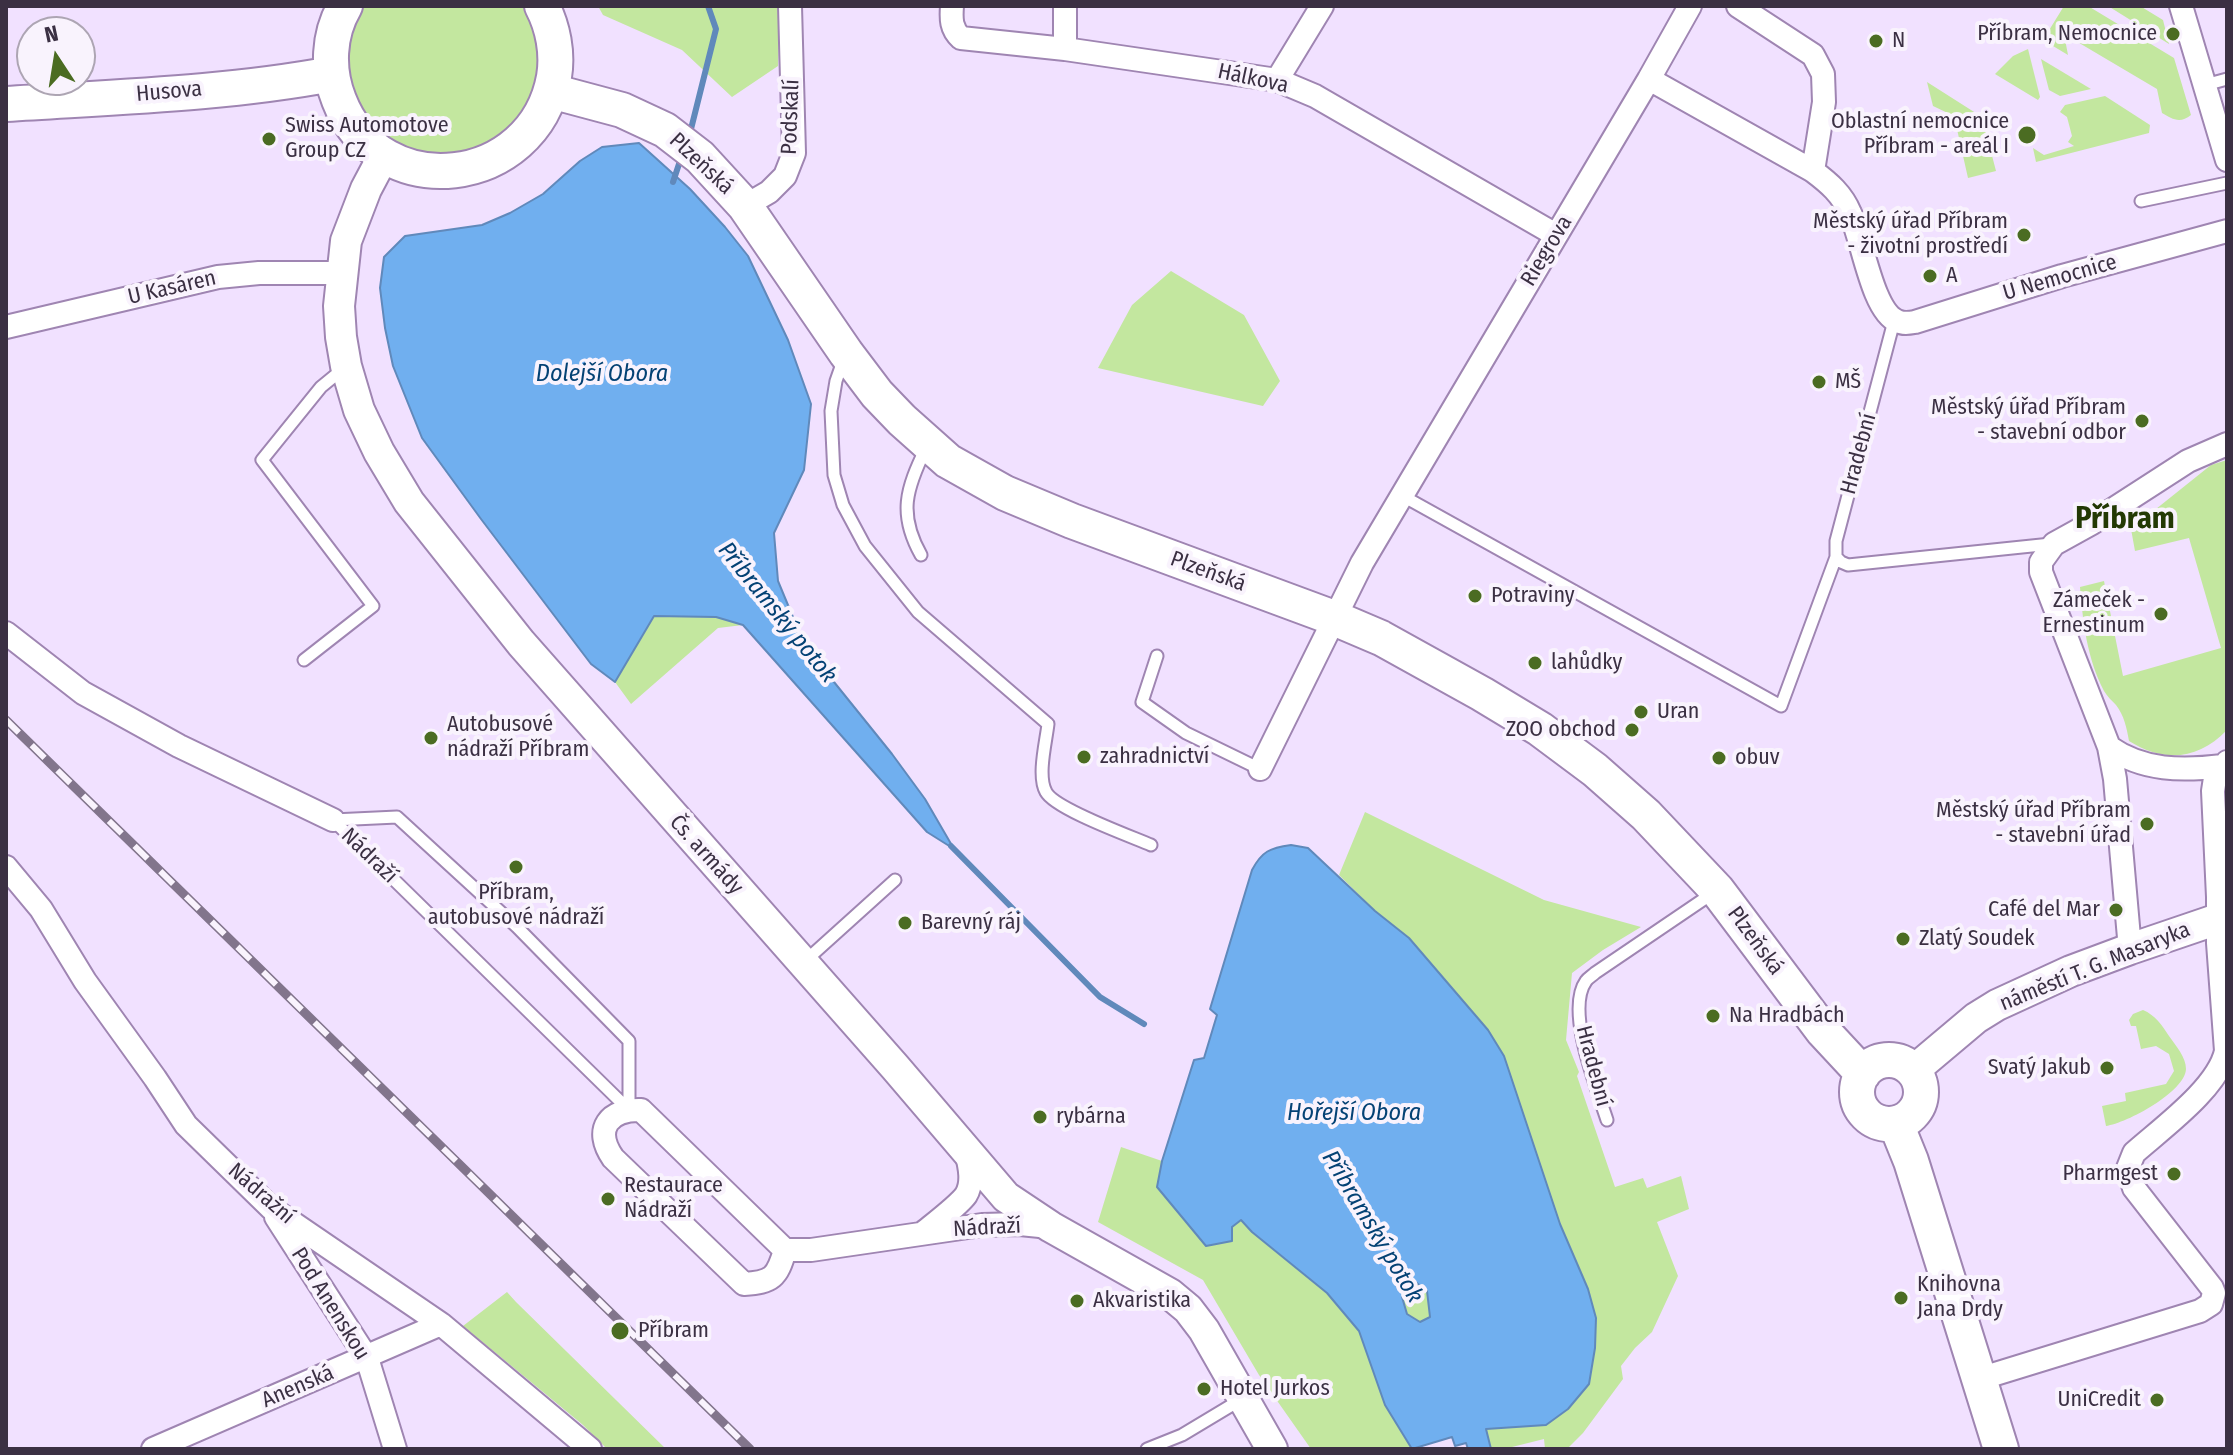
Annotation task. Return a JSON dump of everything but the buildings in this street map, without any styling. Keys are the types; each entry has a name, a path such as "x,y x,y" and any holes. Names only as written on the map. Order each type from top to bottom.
{"main road":[{"path":"345,6 332,42 332,74 335,90 348,118 367,142 384,155 402,164 432,171 463,170 502,155 525,135 543,110 551,91 555,50 542,6"},
{"name":"Husova","path":"6,104 181,92 332,74"},
{"name":"Plzeňská","path":"551,91 622,110 665,130 700,157 745,206 877,394 928,444 961,469 1005,493 1072,521 1381,638 1540,729 1595,770 1646,815 1717,890 1823,1031 1863,1074"},
{"path":"1887,1060 1906,1064 1913,1071 1921,1091 1915,1112 1906,1120 1885,1125 1865,1115 1857,1095 1863,1074 1878,1062 1887,1060"},
{"path":"1896,1124 1911,1161 2001,1449"}],"street":[{"name":"Podskalí","path":"745,206 769,192 785,176 794,153 790,6"},
{"name":"Hálkova","path":"952,6 951,23 961,38 1065,49 1277,80 1315,96 1556,235"},
{"path":"1065,6 1065,49"},
{"path":"1277,80 1322,6"},
{"name":"Riegrova","path":"1260,769 1334,618 1401,495 1690,6"},
{"path":"1738,6 1813,55 1823,74 1824,102 1813,171"},
{"path":"2181,6 2216,82 2226,153"},
{"path":"1649,79 1829,183 1842,197 1852,216 1875,291 1885,313 1894,321"},
{"name":"Čs. armády","path":"384,155 366,189 346,241 339,306 341,337 359,410 379,452 409,502 521,643 666,816 803,964 1006,1197 1051,1227 1170,1294 1188,1309 1204,1330 1272,1449"},
{"name":"U Nemocnice","path":"1894,321 1915,322 2062,276 2227,231"},
{"name":"U Kasáren","path":"6,327 218,277 259,273 341,273"},
{"path":"2130,949 2115,779 2109,747 2041,572 2041,562 2054,544 2188,461 2227,444"},
{"path":"6,633 95,700 179,746 333,820"},
{"path":"2109,747 2124,757 2155,766 2192,770 2225,764"},
{"path":"2221,911 2213,791 2215,778 2225,764"},
{"name":"Nádražní","path":"6,867 41,909 85,981 186,1125 271,1208 441,1324 590,1449"},
{"name":"náměstí T. G. Masaryka","path":"1913,1071 1976,1018 1997,1005 2071,971 2221,911 2218,943 2226,1051 2222,1066 2206,1088 2134,1153 2128,1168 2134,1188 2220,1301"},
{"path":"629,1110 612,1116 606,1124 603,1137 607,1150 744,1284 765,1282 780,1268 785,1250"},
{"name":"Nádraží","path":"629,1110 641,1110 653,1120 785,1250 811,1250 1001,1223 1051,1227"},
{"name":"Nádraží","path":"923,1233 966,1195 970,1171 966,1151"},
{"name":"Pod Anenskou","path":"271,1208 367,1358 395,1449"},
{"path":"1979,1379 2200,1311 2220,1301"},
{"name":"Anenská","path":"159,1448 441,1324"}],"lane":[{"path":"2141,201 2227,183"},
{"name":"Hradební","path":"1401,495 1781,706 1836,557 1836,541 1894,321"},
{"path":"846,353 836,381 831,411 834,475 843,505 865,546 918,612 1048,724 1042,777 1046,793 1059,805 1151,845"},
{"path":"304,660 373,606 262,460 321,387 346,366"},
{"path":"921,555 911,537 906,507 912,477 928,444"},
{"path":"1836,557 1848,565 2054,544"},
{"path":"521,643 535,679"},
{"path":"1157,656 1142,702 1186,733 1260,769"},
{"name":"Nádraží","path":"333,820 397,817 517,927 629,1041 629,1110"},
{"name":"Nádraží","path":"333,820 629,1110"},
{"path":"803,964 895,880"},
{"name":"Hradební","path":"1607,1120 1582,1040 1579,1017 1585,982 1717,890"},
{"path":"1147,1449 1182,1435 1243,1399"}],"green space":[{"path":"357,6 529,6 545,67 514,133 445,162 378,138 343,76"},
{"path":"598,6 780,6 778,66 732,97 682,50 603,15"},
{"path":"2064,6 2088,6 2174,58 2191,115 2180,120 2162,113 2157,89 2064,34 2068,55 2043,40"},
{"path":"2108,6 2140,6 2163,20 2169,44"},
{"path":"2028,49 2040,97 2038,100 1995,74 2013,56"},
{"path":"2041,59 2091,89 2060,96 2049,90"},
{"path":"1927,82 1982,117 1996,171 1968,178 1954,116 1933,106"},
{"path":"2105,96 2150,125 2149,133 2036,162 2033,148 2044,155 2074,146 2068,142 2072,136 2067,117 2060,112 2065,105"},
{"path":"1171,271 1244,315 1280,381 1263,406 1098,368 1132,305"},
{"path":"2227,460 2227,730 2216,740 2192,752 2180,755 2155,753 2129,741 2121,713 2098,679 2087,640 2080,587 2104,581 2123,676 2221,648 2189,538 2135,551 2131,529 2211,465"},
{"path":"654,616 716,617 743,625 718,628 631,704 615,682"},
{"path":"1365,812 1544,900 1641,927 1572,973 1566,1040 1615,1187 1643,1178 1647,1188 1681,1176 1689,1209 1657,1222 1678,1276 1652,1332 1621,1366 1623,1379 1583,1433 1567,1449 1545,1449 1544,1439 1504,1449 1491,1449 1486,1429 1546,1425 1588,1289 1560,1224 1504,1056 1488,1030 1409,938 1375,911 1339,875"},
{"path":"2143,1010 2164,1028 2182,1056 2186,1069 2176,1087 2154,1105 2106,1126 2102,1106 2126,1101 2125,1093 2166,1084 2174,1071 2169,1054 2156,1046 2141,1049 2136,1026 2131,1026 2129,1020 2133,1014"},
{"path":"1121,1147 1162,1161 1157,1187 1232,1227 1241,1220 1327,1293 1359,1331 1385,1405 1412,1449 1311,1449 1259,1375 1203,1280 1098,1222"},
{"path":"1413,1280 1427,1291 1430,1317 1420,1322 1407,1314 1402,1297"},
{"path":"507,1292 666,1449 607,1449 583,1425 463,1326"}],"water":[{"name":"Dolejší Obora","path":"639,143 690,189 748,256 788,340 811,404 804,470 774,533 778,581 805,646 892,754 925,799 954,849 927,832 743,625 716,617 654,616 615,682 591,664 422,438 393,366 385,328 380,288 384,257 405,236 482,225 510,213 543,194 580,161 602,147"},
{"name":"Hořejší Obora","path":"1291,845 1308,848 1375,911 1409,938 1488,1030 1504,1056 1560,1224 1588,1289 1596,1318 1589,1384 1568,1409 1546,1425 1486,1429 1491,1449 1468,1449 1466,1443 1455,1446 1452,1437 1412,1449 1385,1405 1359,1331 1327,1293 1241,1220 1232,1227 1232,1241 1206,1246 1157,1187 1162,1161 1194,1060 1204,1058 1217,1015 1210,1009 1252,870 1259,858 1272,849","holes":["1413,1280 1427,1291 1430,1317 1420,1322 1407,1314 1402,1297"]}],"waterway":[{"name":"Příbramský potok","path":"690,133 716,29 708,6"},
{"name":"Příbramský potok","path":"673,182 682,155"},
{"name":"Příbramský potok","path":"951,846 1100,997 1144,1024"}],"railway":[{"path":"6,720 750,1449"}],"place":[{"name":"Příbram, Nemocnice","path":"2173,34"},
{"name":"N","path":"1876,41"},
{"name":"Oblastní nemocnice Příbram - areál I","path":"2027,135"},
{"name":"Swiss Automotove Group CZ","path":"269,139"},
{"name":"Městský úřad Příbram - životní prostředí","path":"2024,235"},
{"name":"A","path":"1930,276"},
{"name":"MŠ","path":"1819,382"},
{"name":"Městský úřad Příbram - stavební odbor","path":"2142,421"},
{"name":"Potraviny","path":"1475,596"},
{"name":"Zámeček - Ernestinum","path":"2161,614"},
{"name":"lahůdky","path":"1535,663"},
{"name":"Uran","path":"1641,712"},
{"name":"ZOO obchod","path":"1632,730"},
{"name":"Autobusové nádraží Příbram","path":"431,738"},
{"name":"zahradnictví","path":"1084,757"},
{"name":"obuv","path":"1719,758"},
{"name":"Městský úřad Příbram - stavební úřad","path":"2147,824"},
{"name":"Příbram, autobusové nádraží","path":"516,867"},
{"name":"Café del Mar","path":"2116,910"},
{"name":"Barevný ráj","path":"905,923"},
{"name":"Zlatý Soudek","path":"1903,939"},
{"name":"Na Hradbách","path":"1713,1016"},
{"name":"Svatý Jakub","path":"2107,1068"},
{"name":"rybárna","path":"1040,1117"},
{"name":"Pharmgest","path":"2174,1174"},
{"name":"Restaurace Nádraží","path":"608,1199"},
{"name":"Knihovna Jana Drdy","path":"1901,1298"},
{"name":"Akvaristika","path":"1077,1301"},
{"name":"Příbram","path":"620,1331"},
{"name":"Hotel Jurkos","path":"1204,1389"},
{"name":"UniCredit","path":"2157,1400"}],"district":[{"name":"Příbram","path":"2125,520"}]}
